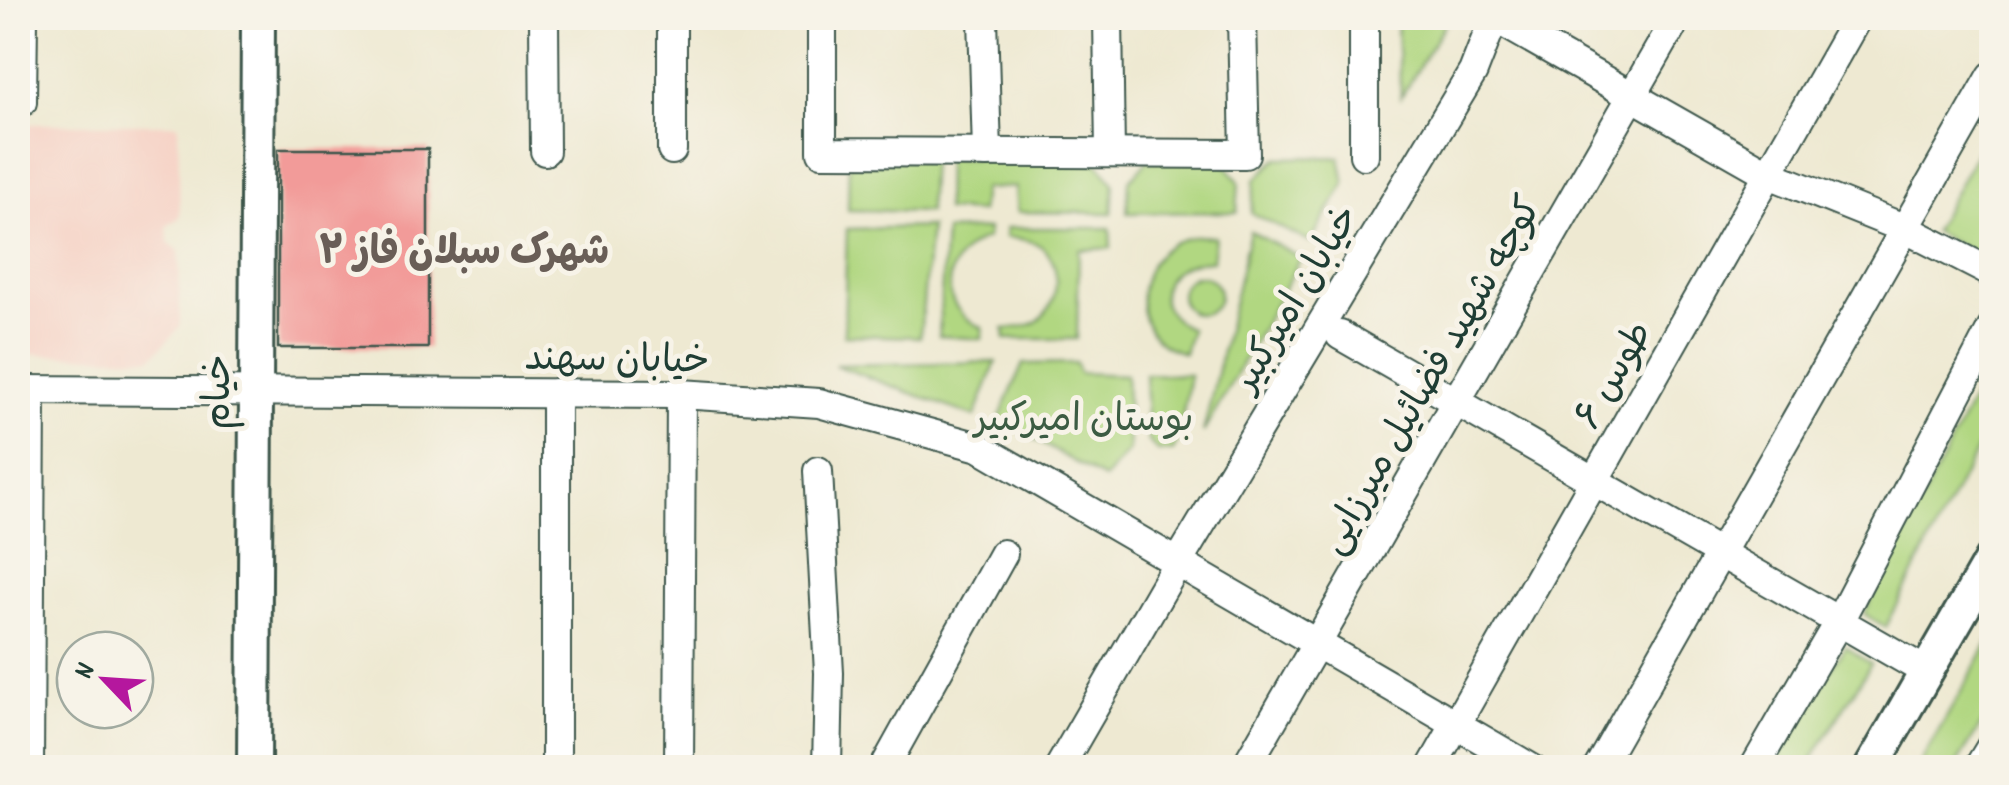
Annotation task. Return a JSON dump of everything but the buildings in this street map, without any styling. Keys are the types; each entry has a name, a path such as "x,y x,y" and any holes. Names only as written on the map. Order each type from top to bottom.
{"street":[{"path":"22,102 23,18"},
{"name":"خیام","path":"254,768 258,18"},
{"path":"544,18 545,151"},
{"path":"672,18 672,150"},
{"path":"822,18 822,152 1245,154 1242,18"},
{"path":"983,18 987,153"},
{"path":"1108,18 1110,153"},
{"path":"1364,18 1364,154"},
{"path":"1494,18 1769,174 1906,229 1992,273"},
{"name":"خیابان امیرکبیر","path":"1059,768 1473,72 1494,18"},
{"name":"کوچه شهید فضائیل میرزایی","path":"1245,768 1678,18"},
{"name":"طوس ۶","path":"1431,768 1857,18"},
{"path":"1598,768 1992,76"},
{"path":"1754,768 1840,621 1992,328"},
{"path":"1340,335 1927,672"},
{"path":"24,390 29,768"},
{"name":"خیابان سهند","path":"24,390 680,394 819,403 979,446 1532,768"},
{"path":"556,393 556,768"},
{"path":"679,768 680,394"},
{"path":"818,471 829,673 827,768"},
{"path":"884,768 1003,554"},
{"path":"1871,768 1992,558"},
{"path":"1978,768 1992,745"}],"shaded area":[{"path":"18,124 178,124 180,217 167,226 168,243 179,251 180,327 151,358 18,354"}],"green space":[{"path":"1396,18 1448,18 1401,97"},
{"path":"1991,127 1991,263 1933,231"},
{"path":"1340,157 1345,184 1310,242 1251,213 1255,180 1277,158"},
{"path":"931,158 928,212 848,210 849,159"},
{"path":"946,158 1095,160 1114,183 1112,213 1017,212 1015,187 983,189 980,212 945,210"},
{"path":"1147,161 1223,161 1239,182 1237,212 1127,213 1129,181"},
{"name":"بوستان امیرکبیر","path":"930,227 920,337 844,335 847,229"},
{"name":"بوستان امیرکبیر","path":"1006,228 1110,228 1111,248 1079,250 1077,339 1005,339 1004,329 1029,325 1043,315 1056,287 1054,266 1044,249 1031,241 1005,237"},
{"name":"بوستان امیرکبیر","path":"988,229 987,238 960,256 949,282 957,308 983,328 982,339 939,336 945,231"},
{"name":"بوستان امیرکبیر","path":"1250,231 1301,258 1203,433"},
{"name":"بوستان امیرکبیر","path":"1196,236 1215,237 1212,261 1180,268 1164,287 1167,310 1191,329 1184,353 1162,344 1152,333 1145,320 1142,291 1145,277 1161,252"},
{"name":"بوستان امیرکبیر","path":"1200,276 1213,282 1219,295 1213,308 1200,314 1187,308 1181,295 1187,282"},
{"name":"بوستان امیرکبیر","path":"996,362 975,417 835,365"},
{"name":"بوستان امیرکبیر","path":"1076,363 1079,373 1126,375 1129,450 1104,479 999,419 1023,364"},
{"path":"1991,363 1991,422 1886,627 1864,614"},
{"name":"بوستان امیرکبیر","path":"1145,374 1190,375 1173,451 1157,451 1148,440"},
{"path":"1991,639 1991,709 1955,767 1918,767"},
{"path":"1845,646 1871,664 1807,767 1772,767"}],"district":[{"name":"شهرک سبلان فاز ۲","path":"464,249"}]}
